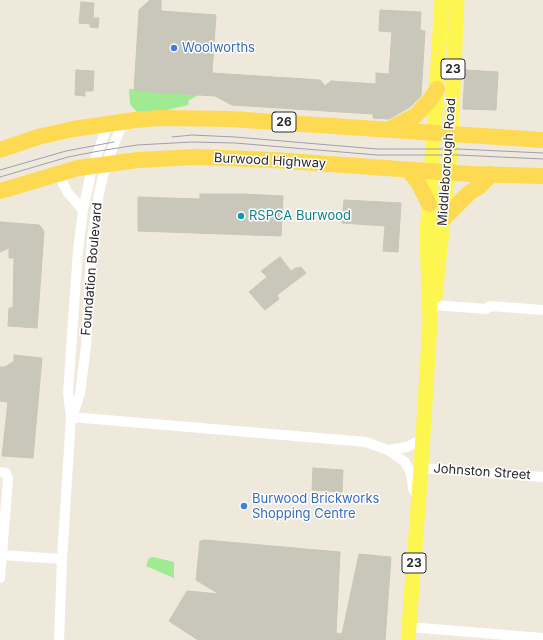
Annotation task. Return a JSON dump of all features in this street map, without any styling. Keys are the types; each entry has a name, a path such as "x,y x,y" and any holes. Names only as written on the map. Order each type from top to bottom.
{"highway":[{"path":"388,130 416,115 430,100 437,89"},
{"name":"26","path":"0,150 49,134 116,123 161,118 231,120 543,140"},
{"name":"Burwood Highway","path":"0,191 58,174 100,165 138,160 198,157 273,160 408,170 543,176"},
{"path":"408,170 418,182 429,204"},
{"path":"444,218 469,192 479,187 491,174"}],"main road":[{"name":"Middleborough Road","path":"408,634 421,468 430,322 427,237 429,204 437,89 449,1"},
{"name":"Middleborough Road","path":"430,322 434,305 448,172 450,134 449,1"}],"street":[{"name":"Foundation Boulevard","path":"59,640 62,559 71,418 68,393 75,278 83,210 116,123"},
{"name":"Foundation Boulevard","path":"71,418 80,394 86,346 92,238 99,193 100,165 116,123"},
{"name":"Foundation Boulevard","path":"58,174 68,192 83,210"},
{"path":"434,305 486,309 490,306 543,310"},
{"path":"71,418 366,442 388,450 405,462 411,473 413,489 418,498"},
{"path":"388,450 407,447 423,439"},
{"name":"Johnston Street","path":"421,468 543,477"},
{"path":"0,472 6,473 8,479 0,578"},
{"path":"2,555 62,559"},
{"path":"408,634 543,638"}],"green space":[{"path":"129,89 199,95 189,100 188,105 167,110 137,112 130,104"},
{"path":"153,557 174,562 174,578 146,566 149,558"}],"building":[{"path":"150,0 161,0 161,11 216,15 212,73 320,80 325,86 331,81 376,84 376,73 389,74 392,32 379,31 380,10 421,12 420,30 425,31 421,96 410,107 389,119 373,118 373,114 232,105 215,96 134,90 139,10"},
{"path":"81,2 94,3 93,18 99,18 98,28 90,27 90,24 79,23"},
{"path":"76,70 94,71 93,91 85,91 85,96 75,95"},
{"path":"465,70 498,72 496,110 463,109"},
{"name":"RSPCA Burwood","path":"200,194 283,196 281,236 138,231 138,197 200,199"},
{"path":"344,200 401,203 398,252 383,251 385,226 342,223"},
{"path":"0,222 39,225 44,232 37,328 8,326 9,308 13,308 14,258 9,258 9,248 0,252"},
{"path":"280,257 291,271 301,267 306,273 277,295 279,299 265,310 249,292 267,277 261,271"},
{"path":"14,355 42,358 33,458 2,456 8,402 0,401 0,367 5,367 14,361"},
{"path":"313,468 343,470 342,492 312,490"},
{"path":"205,540 340,552 336,633 342,634 359,554 391,557 385,640 198,640 169,621 187,591 219,594 196,580 200,541"}],"tram line":[{"path":"172,137 192,135 235,137 377,149 458,149 543,153"},
{"path":"0,170 66,151 114,142"},
{"path":"0,177 68,157 99,151 137,145 192,142 235,143 377,155 458,155 543,159"}],"place":[{"name":"Woolworths","path":"174,48"},
{"name":"RSPCA Burwood","path":"241,216"},
{"name":"Burwood Brickworks Shopping Centre","path":"244,506"}]}
